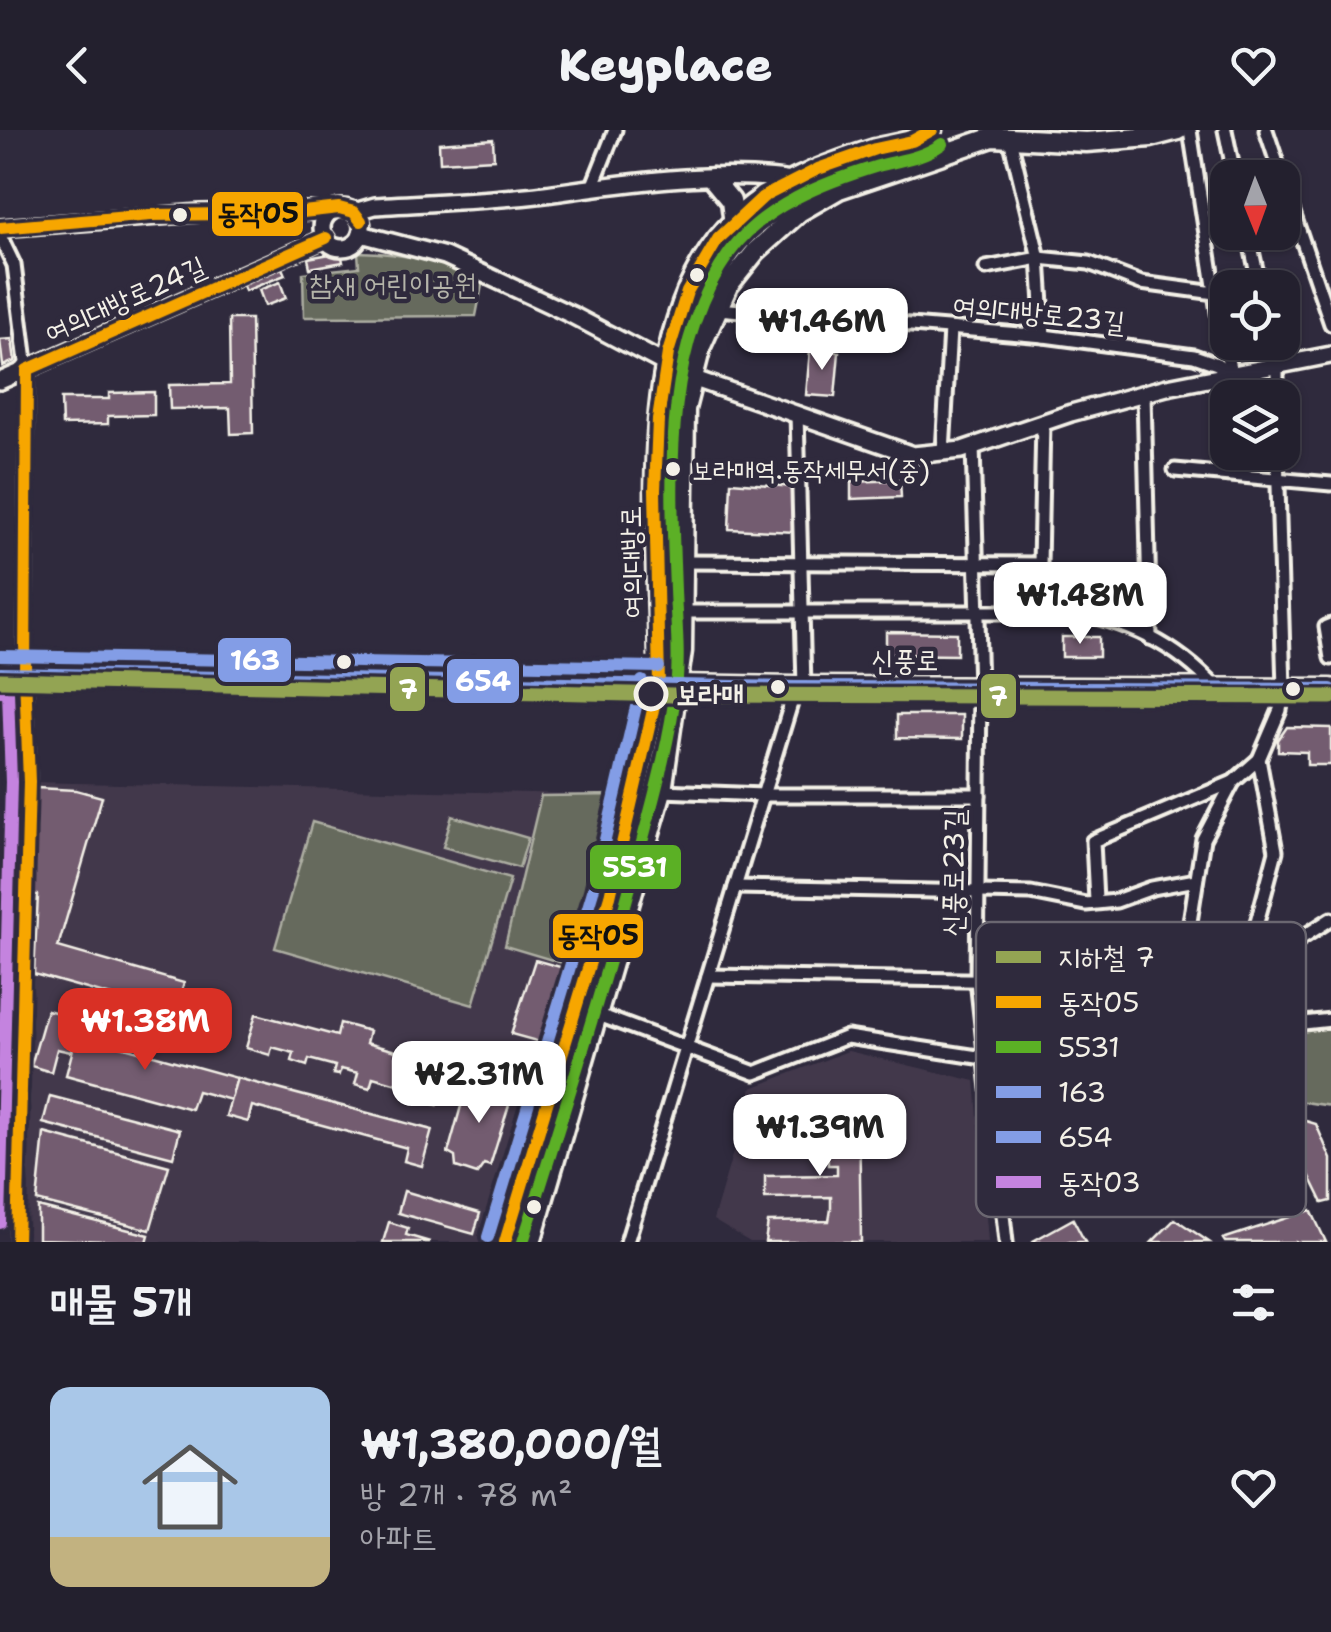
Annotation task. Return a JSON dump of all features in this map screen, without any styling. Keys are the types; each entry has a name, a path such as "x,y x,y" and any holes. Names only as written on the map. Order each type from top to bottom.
{"main road":[{"name":"여의대방로","path":"531,1242 662,790 669,684 658,408 669,338 678,310 710,250 746,210 791,180 825,164 919,140 932,130"},
{"name":"여의대방로","path":"505,1242 669,684 683,612 685,409 701,346 728,286 756,252 820,198 993,137 1178,130"},
{"path":"712,178 731,201 734,224"},
{"name":"신풍로","path":"0,674 1331,689"}],"street":[{"path":"593,186 614,130"},
{"path":"1190,130 1211,270"},
{"path":"1225,130 1231,160"},
{"path":"1266,130 1276,160"},
{"path":"1010,139 1039,258 1044,336"},
{"path":"354,212 362,224 361,234 352,245 332,244 326,238 323,224 339,208 354,212 375,206 752,174 791,180"},
{"path":"0,228 200,213 308,210 329,214"},
{"path":"1300,232 1331,324"},
{"path":"361,234 444,256 572,315 692,378 913,455 973,446 1144,394 1331,355"},
{"path":"0,236 14,266 26,370 25,674 29,782 16,1242"},
{"name":"여의대방로24길","path":"0,381 326,238"},
{"path":"986,268 1039,258 1089,263 1141,283 1210,293"},
{"name":"여의대방로23길","path":"717,309 1044,336 1194,356 1217,364 1232,375"},
{"path":"943,452 950,329"},
{"path":"1229,360 1232,375"},
{"path":"1276,360 1277,380"},
{"path":"1144,394 1150,638"},
{"path":"627,1242 800,686 797,413"},
{"path":"682,562 1040,564 1042,422"},
{"name":"신풍로23길","path":"973,446 980,688 978,922"},
{"path":"1175,470 1331,484"},
{"path":"1096,901 1094,841 1233,782 1259,758 1280,710 1284,689 1277,470"},
{"path":"683,612 1089,615 1111,620 1150,638 1187,660 1217,688"},
{"path":"1331,625 1326,627 1331,658"},
{"path":"1257,922 1276,851 1259,758"},
{"path":"1189,922 1203,840 1233,782"},
{"path":"662,790 763,795 979,795"},
{"path":"735,887 1030,893 1072,902 1116,900 1196,880"},
{"path":"0,918 24,918"},
{"path":"1306,935 1331,919"},
{"path":"708,976 976,980"},
{"path":"599,1015 755,1073 847,1037 976,1057"},
{"path":"1306,1023 1331,1020"},
{"name":"신풍로23길","path":"1003,1217 1006,1242"}],"shaded area":[{"path":"29,782 617,795 572,966 487,1242 28,1242"},
{"path":"848,1051 975,1081 976,1217 986,1217 988,1242 750,1242 713,1220 752,1088"}],"green space":[{"name":"참새 어린이공원","path":"358,252 422,260 483,280 476,316 304,317 303,273 359,267"},
{"path":"617,795 572,966 505,946 541,796"},
{"path":"452,816 528,838 519,868 443,847"},
{"path":"312,822 510,879 473,1005 275,948"},
{"path":"1330,1026 1331,1106 1306,1102 1306,1029"}],"building":[{"path":"493,139 494,159 440,162 439,143"},
{"path":"341,252 343,262 310,268 308,258"},
{"path":"282,268 285,275 245,291 242,284"},
{"path":"280,282 286,298 265,306 259,290"},
{"path":"229,319 251,319 253,433 231,434 230,408 170,409 169,385 230,384"},
{"path":"12,339 15,361 3,366 0,340"},
{"path":"810,350 839,352 835,397 806,395"},
{"path":"154,392 154,415 108,416 108,424 62,425 61,399 109,399 109,393"},
{"path":"900,480 901,497 851,499 851,482"},
{"path":"731,482 794,487 796,532 729,529"},
{"path":"886,632 957,633 957,655 886,654"},
{"path":"1062,637 1099,637 1099,657 1062,657"},
{"path":"897,715 962,715 962,739 897,738"},
{"path":"1287,727 1331,728 1331,765 1307,765 1307,752 1278,751 1278,740"},
{"path":"36,788 76,790 102,797 58,947 184,983 175,1014 34,974 38,895 31,894"},
{"path":"535,960 564,968 540,1042 511,1034"},
{"path":"47,1010 66,1015 60,1038 74,1041 71,1052 57,1049 51,1072 31,1066"},
{"path":"256,1014 337,1036 340,1023 369,1031 366,1043 448,1065 437,1105 413,1099 415,1089 373,1077 370,1088 355,1084 358,1073 341,1069 339,1075 333,1074 335,1066 309,1059 307,1066 292,1061 294,1053 272,1047 270,1055 246,1048"},
{"path":"77,1034 237,1078 231,1100 197,1091 191,1109 66,1075"},
{"path":"237,1078 432,1130 422,1166 404,1161 407,1148 252,1106 248,1122 226,1116"},
{"path":"468,1081 513,1092 490,1166 484,1164 477,1174 456,1167 455,1157 448,1153"},
{"path":"50,1096 180,1130 173,1157 43,1123"},
{"path":"859,1113 861,1242 765,1242 768,1222 829,1221 831,1197 765,1198 765,1176 837,1175 837,1165 828,1165 827,1135 764,1136 763,1115"},
{"path":"1306,1121 1316,1124 1331,1159 1331,1201 1323,1203 1306,1168"},
{"path":"44,1133 169,1166 150,1230 37,1201"},
{"path":"404,1191 480,1213 474,1234 398,1213"},
{"path":"38,1207 149,1235 147,1242 38,1239"},
{"path":"1311,1210 1326,1242 1223,1239 1290,1217 1306,1217 1306,1212"},
{"path":"1073,1219 1085,1242 1033,1241"},
{"path":"1175,1219 1209,1242 1152,1242"},
{"path":"389,1222 408,1228 406,1235 430,1242 383,1242"}],"metro line":[{"name":"7","path":"0,680 674,695 1331,697"}],"transit line":[{"name":"동작05","path":"505,1242 610,896 659,684 655,490 658,420 668,353 687,292 718,239 763,197 818,169 912,141 932,130"},
{"name":"5531","path":"523,1242 609,960 669,732 678,664 673,459 682,371 692,329 708,289 730,252 760,221 817,188 919,156 942,144"},
{"name":"동작05","path":"0,228 151,215 294,213 339,208 354,212 361,221"},
{"name":"동작05","path":"17,1242 29,782 25,674 27,370 326,238"},
{"name":"163","path":"0,656 659,667"},
{"name":"654","path":"0,673 796,687 1331,689"},
{"name":"163","path":"488,1237 593,891 642,681"},
{"name":"동작03","path":"0,691 8,691 11,782 0,1223"}],"place":[{"name":"보라매역.동작세무서(중)","path":"673,469"},
{"name":"보라매","path":"651,694"}]}
